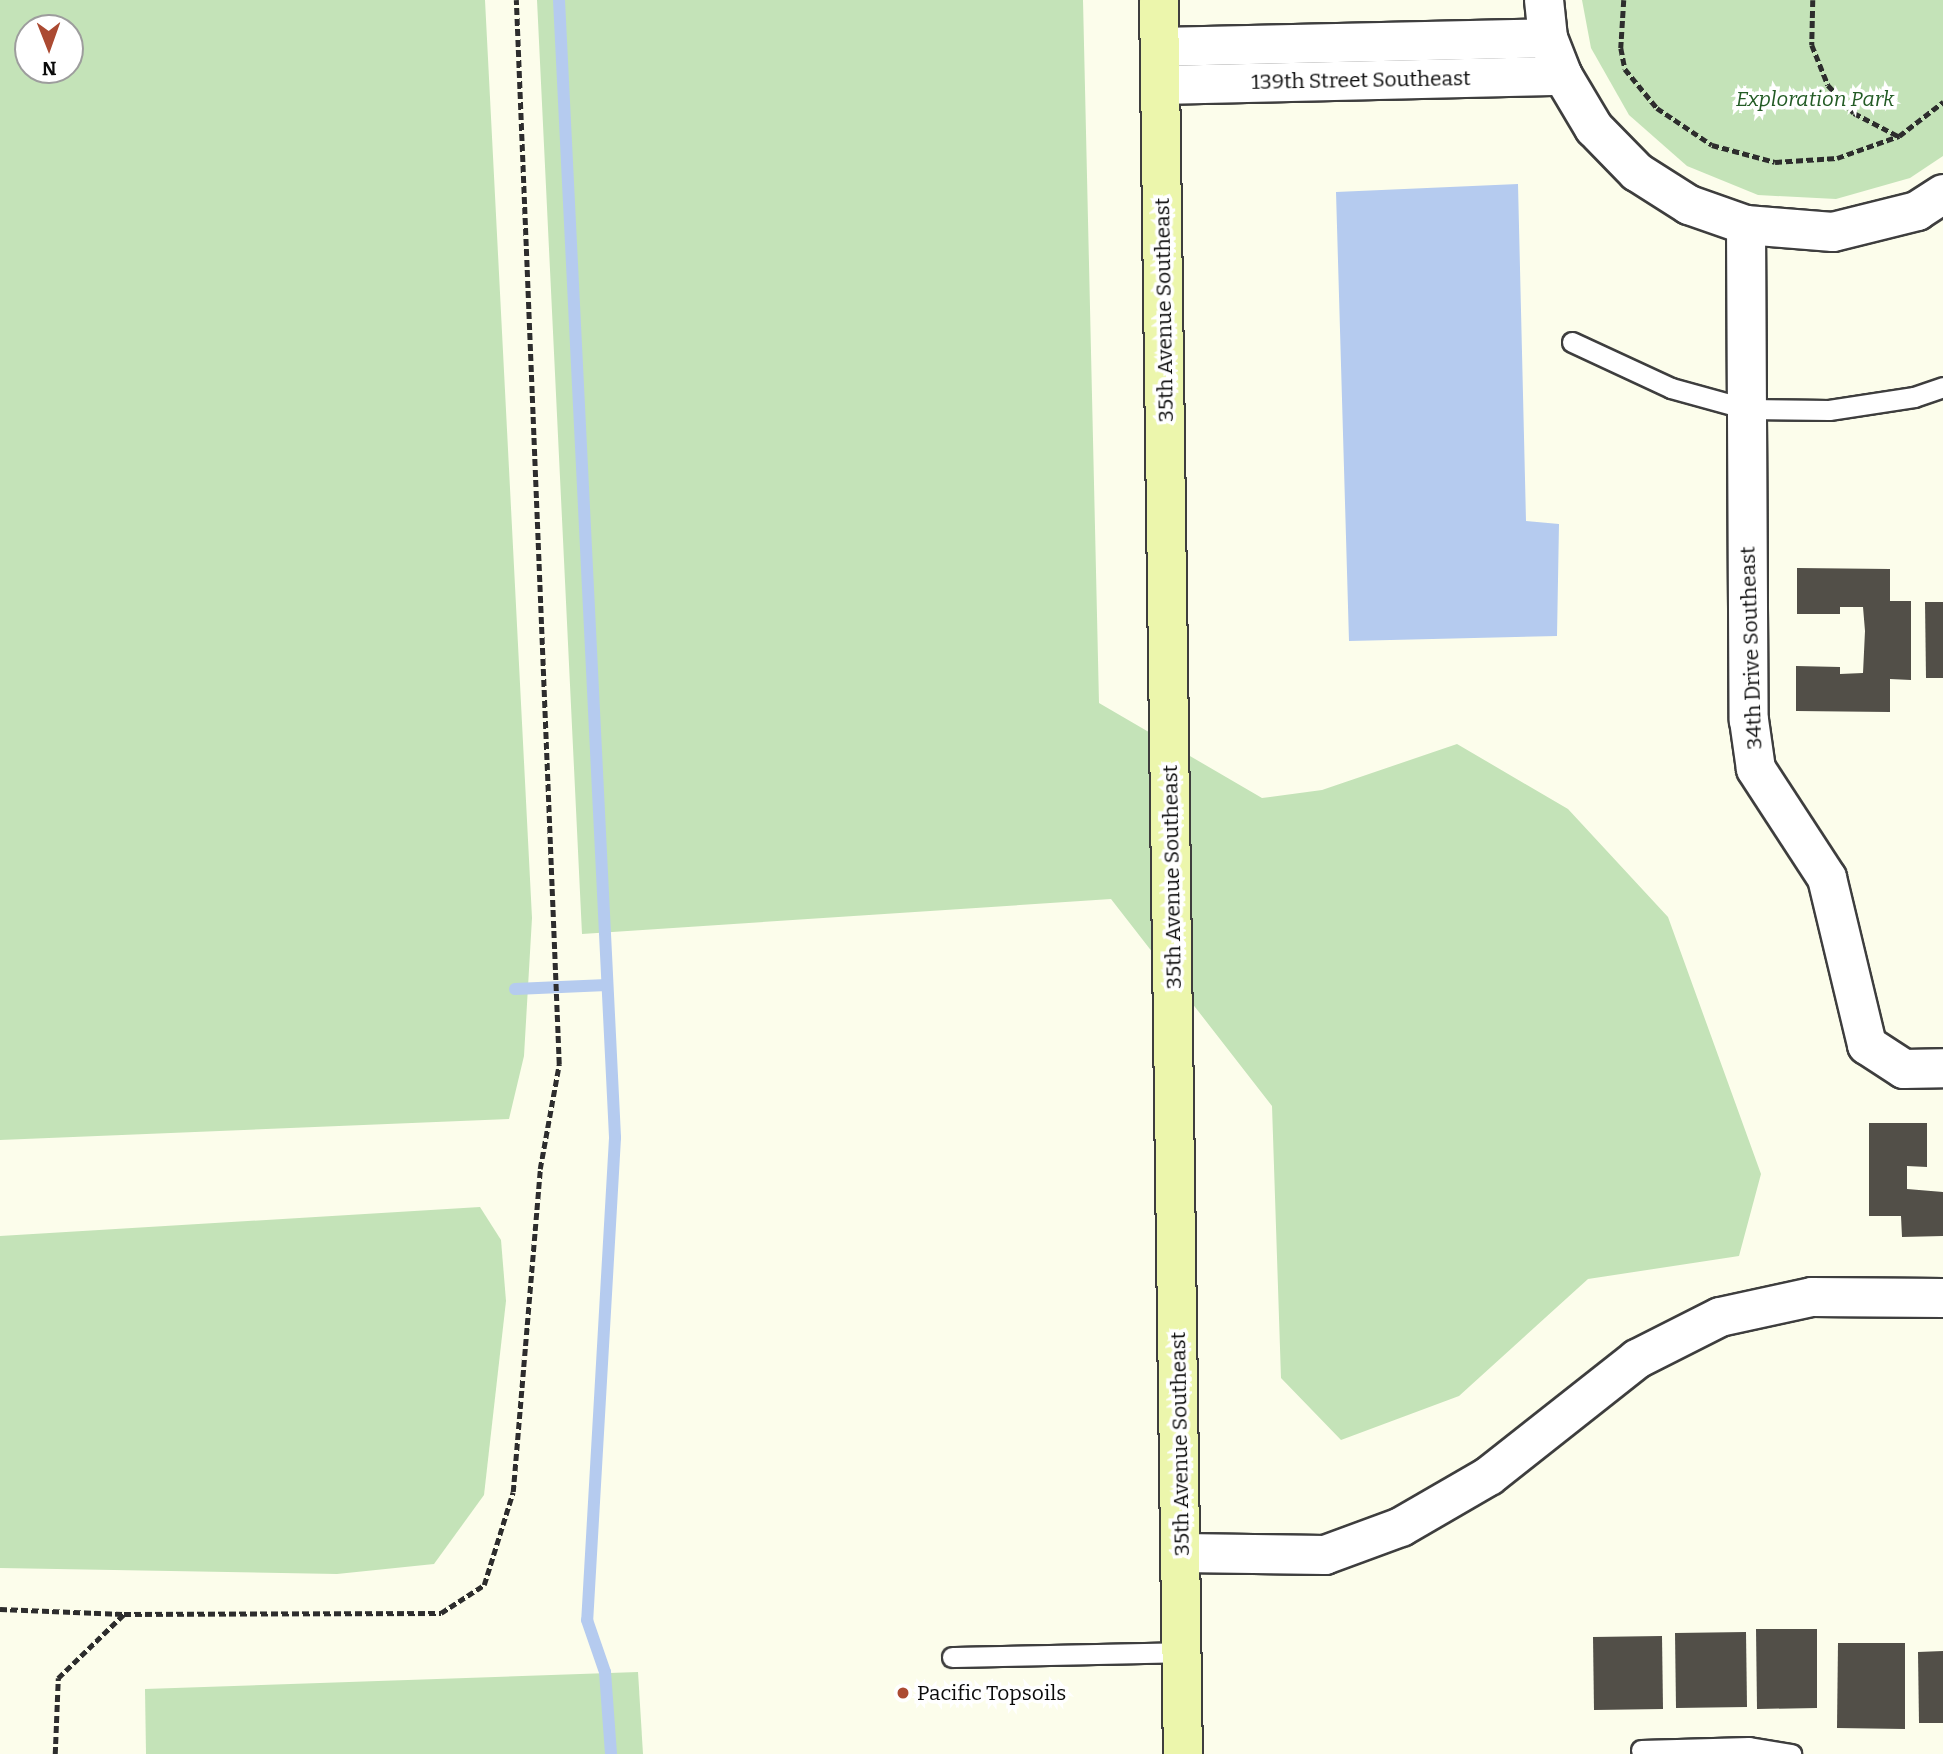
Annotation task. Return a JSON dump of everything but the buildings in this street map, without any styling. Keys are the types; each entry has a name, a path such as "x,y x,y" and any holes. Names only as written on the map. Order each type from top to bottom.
{"street":[{"name":"35th Avenue Southeast","path":"1159,0 1183,1754"},
{"path":"1544,0 1548,38 1563,76 1594,128 1637,172 1689,205 1746,225 1833,232 1917,211 1943,194"},
{"name":"139th Street Southeast","path":"1160,47 1548,38"},
{"name":"139th Street Southeast","path":"1160,85 1563,76"},
{"name":"34th Drive Southeast","path":"1746,225 1749,720 1756,769 1827,878 1867,1045 1904,1069 1943,1068"},
{"path":"1182,1553 1325,1555 1401,1527 1489,1476 1637,1359 1720,1317 1812,1297 1943,1298"}],"lane":[{"path":"1572,342 1671,388 1747,409 1829,410 1914,397 1943,387"},
{"path":"952,1657 1182,1652"},
{"path":"1642,1750 1749,1747 1791,1754"}],"path":[{"path":"0,1609 124,1614 441,1613 484,1585 513,1492 540,1170 559,1064 516,0"},
{"path":"1624,0 1621,48 1625,69 1657,108 1712,145 1775,162 1837,158 1899,136 1917,126 1943,102"},
{"path":"1813,0 1812,45 1828,85 1854,113 1899,136"},
{"path":"55,1754 58,1678 124,1614"}],"green space":[{"path":"0,0 485,0 532,918 524,1056 509,1119 0,1140"},
{"path":"537,0 1083,0 1099,703 1262,798 1322,790 1457,744 1568,809 1668,917 1761,1174 1739,1256 1588,1279 1459,1396 1341,1440 1281,1378 1272,1106 1111,899 582,934"},
{"name":"Exploration Park","path":"1582,0 1943,0 1943,156 1910,178 1836,199 1758,195 1687,166 1629,115 1591,48"},
{"path":"480,1207 501,1240 506,1301 484,1495 434,1564 337,1574 0,1568 0,1236"},
{"path":"638,1672 643,1754 146,1754 145,1689"}],"water":[{"path":"1518,184 1526,521 1559,524 1557,636 1349,641 1336,192"}],"waterway":[{"path":"559,0 615,1138 587,1620 605,1672 611,1754"},
{"path":"515,989 607,985"}],"place":[{"name":"Pacific Topsoils","path":"903,1693"}]}
